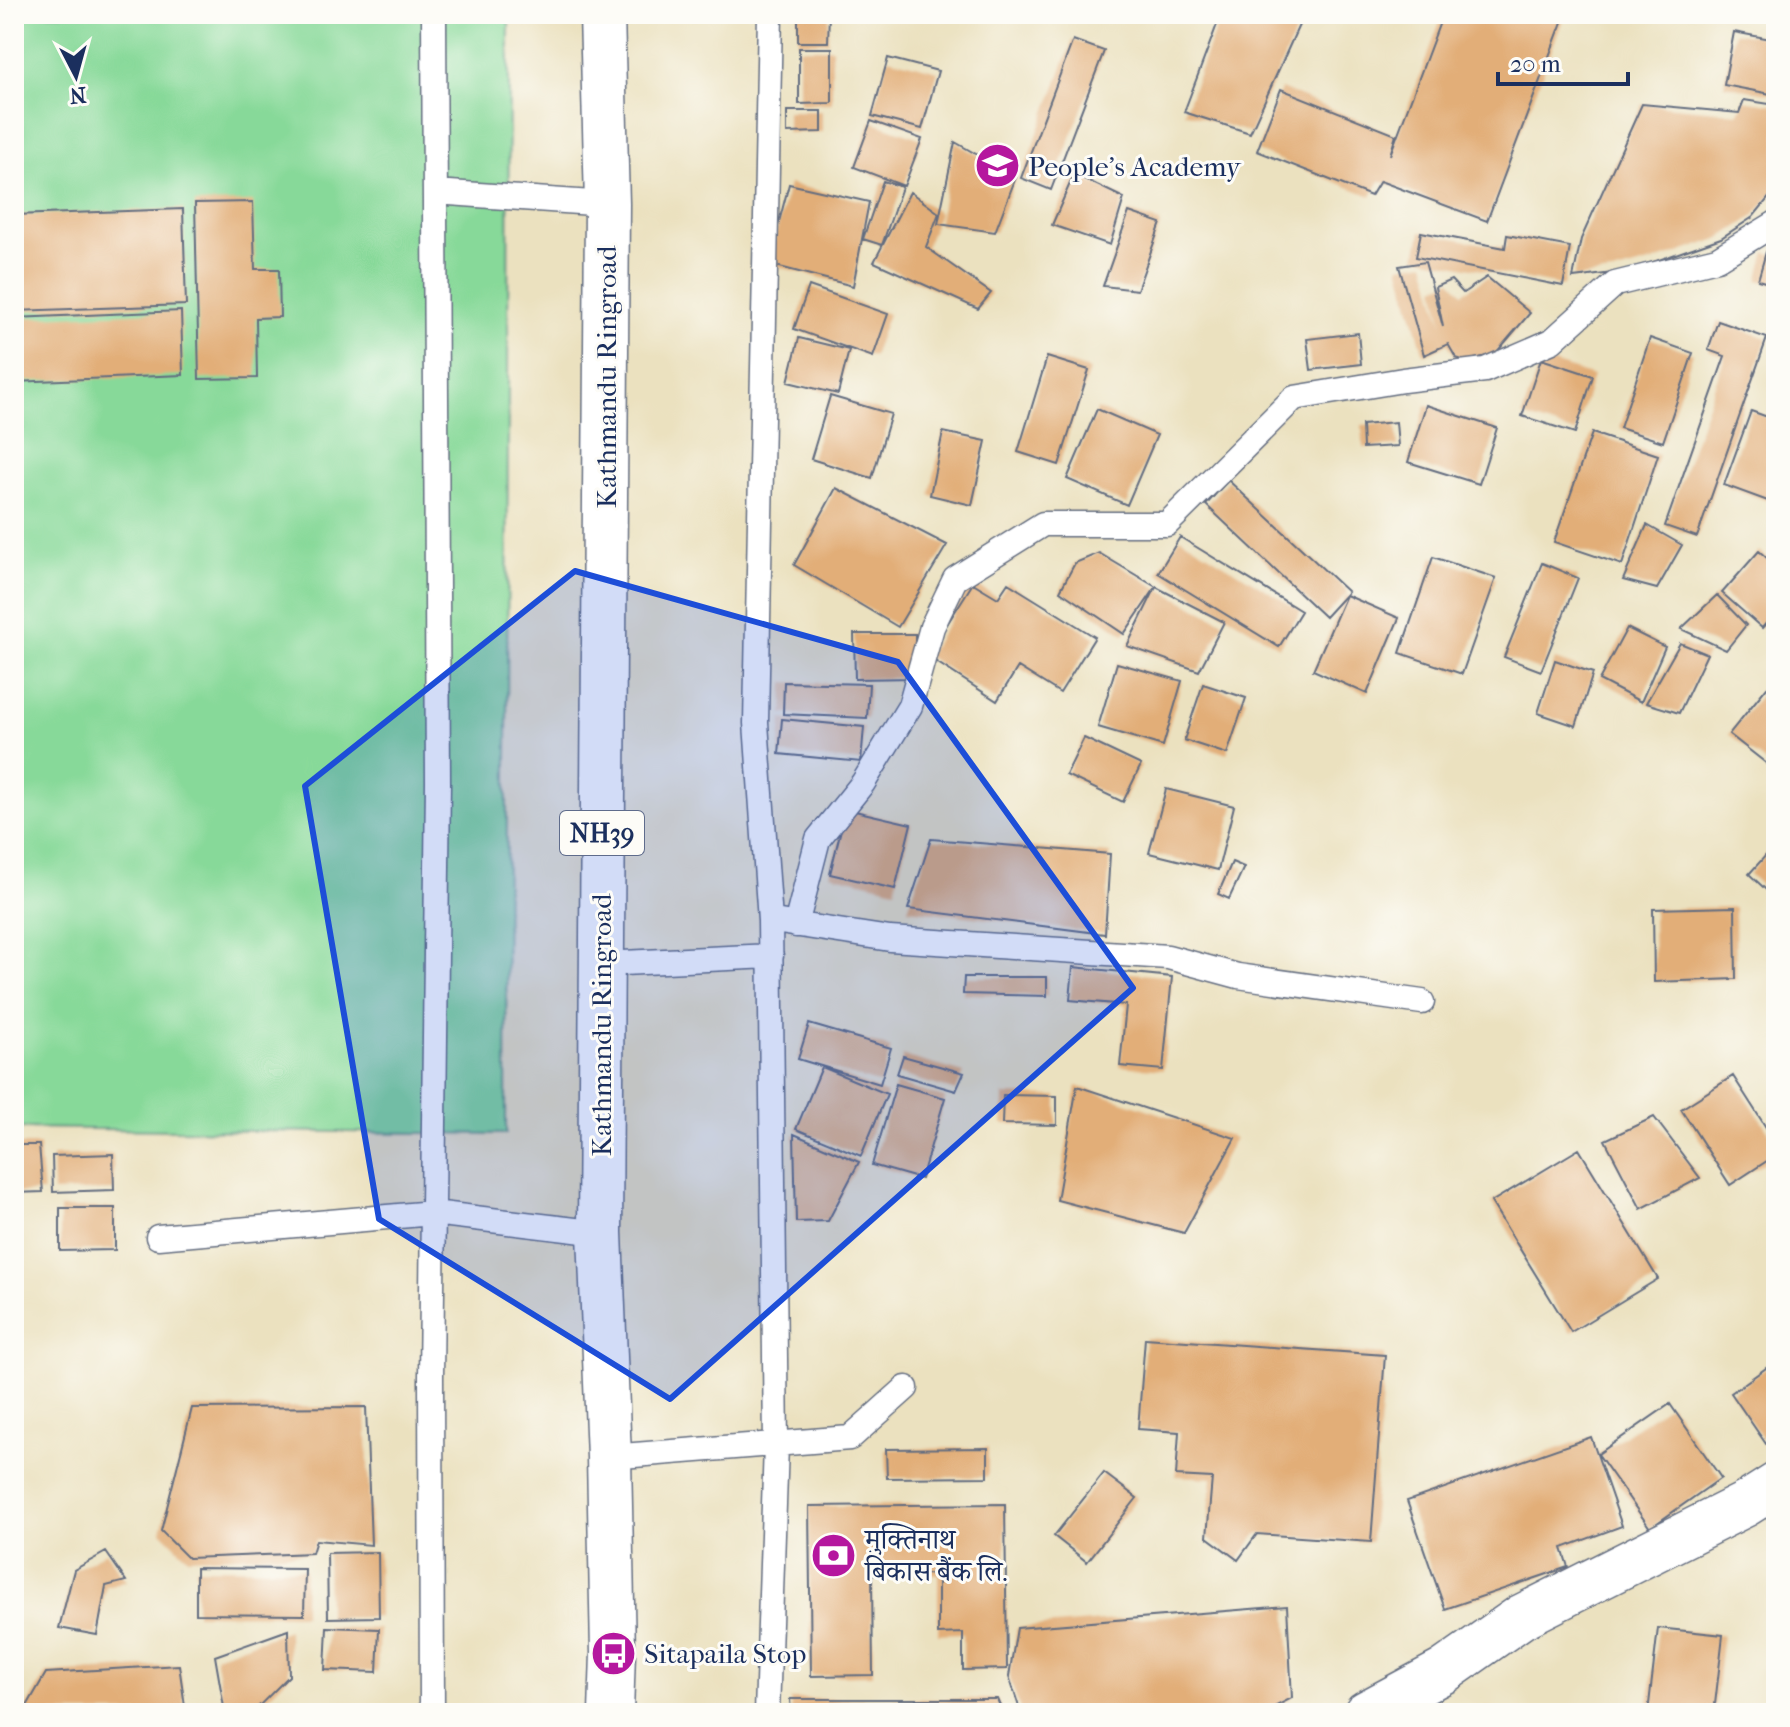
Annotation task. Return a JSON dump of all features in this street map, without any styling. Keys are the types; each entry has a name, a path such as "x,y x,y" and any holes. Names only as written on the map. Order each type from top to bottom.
{"main road":[{"name":"Kathmandu Ringroad","path":"602,14 607,204 600,1233 609,1457 613,1653 611,1713"},
{"path":"1366,1713 1444,1671 1521,1617 1746,1504 1776,1485"}],"lane":[{"path":"432,1713 438,782 434,14"},
{"path":"767,1713 776,1445 771,956 756,723 770,14"},
{"path":"435,192 607,204"},
{"path":"796,925 818,839 863,783 910,706 932,627 955,579 1043,524 1167,524 1294,398 1485,370 1552,341 1615,284 1717,259 1776,223"},
{"path":"770,921 890,939 1168,957 1238,976 1422,1002"},
{"path":"601,964 771,956"},
{"path":"158,1237 433,1213 600,1233"},
{"path":"609,1457 850,1438 906,1388"}],"highlighted area":[{"path":"575,571 898,662 1133,988 670,1399 379,1219 305,786"}],"green space":[{"path":"14,14 509,14 506,1134 14,1128"}],"building":[{"path":"798,14 829,14 828,42 798,42"},
{"path":"1221,14 1304,14 1250,133 1184,112"},
{"path":"1443,14 1565,14 1487,221 1380,181 1371,196 1257,151 1281,89 1396,135 1390,155"},
{"path":"1734,32 1776,40 1776,95 1724,85"},
{"path":"1073,40 1104,51 1051,190 1021,178"},
{"path":"799,48 832,48 832,103 799,104"},
{"path":"888,58 938,71 922,129 872,116"},
{"path":"1744,100 1776,105 1776,189 1753,217 1721,238 1653,262 1613,273 1573,278 1581,239 1642,104 1739,113"},
{"path":"787,111 822,111 822,132 787,133"},
{"path":"871,121 922,139 904,186 854,167"},
{"path":"955,142 1016,177 995,232 938,224"},
{"path":"1074,174 1124,198 1110,245 1052,225"},
{"path":"883,181 902,187 882,245 863,239"},
{"path":"789,184 869,202 853,286 768,264"},
{"path":"910,192 939,213 926,247 991,293 978,309 874,262"},
{"path":"253,202 255,269 279,269 280,317 256,318 257,378 199,379 195,203"},
{"path":"183,209 186,305 14,311 14,215"},
{"path":"1129,212 1161,223 1137,290 1103,286"},
{"path":"1421,232 1505,248 1507,235 1570,247 1563,286 1416,257"},
{"path":"1766,252 1776,255 1772,284 1758,280"},
{"path":"1425,262 1443,327 1435,287 1451,280 1463,293 1487,277 1530,313 1495,354 1466,361 1456,358 1448,344 1424,355 1399,266"},
{"path":"809,286 888,314 873,357 794,329"},
{"path":"181,311 183,375 14,382 14,318"},
{"path":"1718,321 1767,338 1697,537 1665,526 1725,356 1708,350"},
{"path":"1358,333 1361,364 1311,370 1307,339"},
{"path":"799,338 849,350 838,394 788,382"},
{"path":"1650,338 1693,353 1663,442 1620,428"},
{"path":"1047,357 1089,370 1059,465 1018,452"},
{"path":"1541,359 1593,376 1575,433 1522,416"},
{"path":"830,396 891,414 872,478 811,459"},
{"path":"1426,405 1497,428 1479,484 1408,462"},
{"path":"1097,409 1157,435 1127,505 1067,479"},
{"path":"1751,411 1776,420 1776,504 1724,485"},
{"path":"1396,422 1398,446 1363,448 1362,425"},
{"path":"943,432 986,441 972,505 930,495"},
{"path":"1592,433 1658,455 1622,565 1554,542"},
{"path":"1228,480 1348,592 1325,617 1206,505"},
{"path":"836,488 947,545 898,627 794,565"},
{"path":"1647,525 1682,545 1657,589 1623,580"},
{"path":"1180,537 1301,611 1279,647 1158,573"},
{"path":"1759,551 1776,566 1776,612 1762,628 1722,593"},
{"path":"1099,553 1156,587 1124,634 1060,591 1075,563"},
{"path":"1433,557 1496,578 1462,674 1400,653"},
{"path":"1542,563 1578,578 1541,671 1504,657"},
{"path":"973,583 998,598 1008,583 1095,637 1060,693 1018,667 997,701 927,656"},
{"path":"1156,587 1224,622 1199,671 1127,646"},
{"path":"1346,595 1399,618 1367,694 1313,670"},
{"path":"1717,595 1746,625 1726,650 1681,629"},
{"path":"1627,628 1665,647 1641,702 1599,680"},
{"path":"854,634 915,634 915,678 855,679"},
{"path":"1680,643 1707,654 1679,713 1646,703"},
{"path":"1555,660 1593,673 1576,726 1538,713"},
{"path":"1117,663 1182,681 1163,746 1098,727"},
{"path":"784,682 869,684 867,718 783,714"},
{"path":"1203,684 1246,698 1227,754 1184,740"},
{"path":"1767,687 1776,694 1776,771 1729,734"},
{"path":"782,719 864,727 861,762 779,754"},
{"path":"1084,738 1141,765 1123,802 1066,775"},
{"path":"1166,789 1234,806 1218,870 1149,853"},
{"path":"846,809 911,824 895,889 830,874"},
{"path":"931,839 1110,854 1105,934 908,909"},
{"path":"1776,844 1776,899 1749,874"},
{"path":"1232,862 1244,867 1229,899 1218,894"},
{"path":"1735,907 1736,979 1654,982 1653,909"},
{"path":"1073,967 1172,977 1163,1070 1120,1066 1126,1005 1070,1000"},
{"path":"964,977 1047,977 1047,996 963,994"},
{"path":"809,1024 891,1048 880,1084 798,1059"},
{"path":"903,1056 964,1073 956,1091 897,1074"},
{"path":"822,1067 887,1094 861,1156 796,1129"},
{"path":"1733,1076 1776,1143 1776,1155 1730,1185 1681,1109"},
{"path":"896,1084 945,1098 921,1179 872,1165"},
{"path":"1077,1086 1235,1138 1184,1233 1057,1200"},
{"path":"1003,1095 1057,1096 1057,1125 1002,1124"},
{"path":"1654,1117 1700,1178 1641,1209 1605,1140"},
{"path":"794,1134 859,1162 828,1221 796,1222"},
{"path":"14,1145 39,1145 43,1192 14,1193"},
{"path":"1579,1149 1658,1279 1571,1332 1491,1202"},
{"path":"113,1154 114,1190 53,1192 52,1156"},
{"path":"60,1208 115,1208 115,1250 60,1251"},
{"path":"1145,1338 1385,1355 1371,1542 1257,1534 1238,1560 1207,1537 1212,1478 1176,1476 1179,1432 1138,1429"},
{"path":"1776,1361 1776,1438 1766,1444 1731,1393"},
{"path":"1670,1404 1721,1478 1650,1528 1598,1454"},
{"path":"366,1407 371,1545 316,1540 312,1553 188,1558 161,1531 192,1408"},
{"path":"1591,1437 1622,1526 1562,1548 1568,1567 1445,1609 1407,1501"},
{"path":"988,1448 988,1477 887,1478 886,1449"},
{"path":"1104,1473 1137,1498 1087,1562 1054,1536"},
{"path":"1005,1504 1007,1669 963,1670 963,1633 938,1634 938,1574 872,1575 873,1675 811,1676 809,1506"},
{"path":"106,1552 126,1581 106,1586 97,1635 59,1628 74,1570"},
{"path":"378,1552 379,1617 328,1618 327,1553"},
{"path":"196,1568 305,1569 304,1615 196,1614"},
{"path":"1287,1606 1292,1698 1263,1713 1021,1713 1009,1676 1017,1628"},
{"path":"327,1627 379,1629 377,1672 325,1670"},
{"path":"1658,1628 1723,1635 1714,1713 1648,1713"},
{"path":"288,1630 289,1676 258,1707 241,1713 225,1713 215,1656"},
{"path":"179,1665 186,1713 23,1713 46,1673"},
{"path":"790,1699 997,1699 1003,1713 791,1713"},
{"path":"1493,1708 1493,1713 1437,1713 1437,1710"}],"place":[{"name":"People's Academy","path":"997,166"},
{"name":"मुक्तिनाथ बिकास बैंक लि.","path":"834,1555"},
{"name":"Sitapaila Stop","path":"613,1653"}]}
